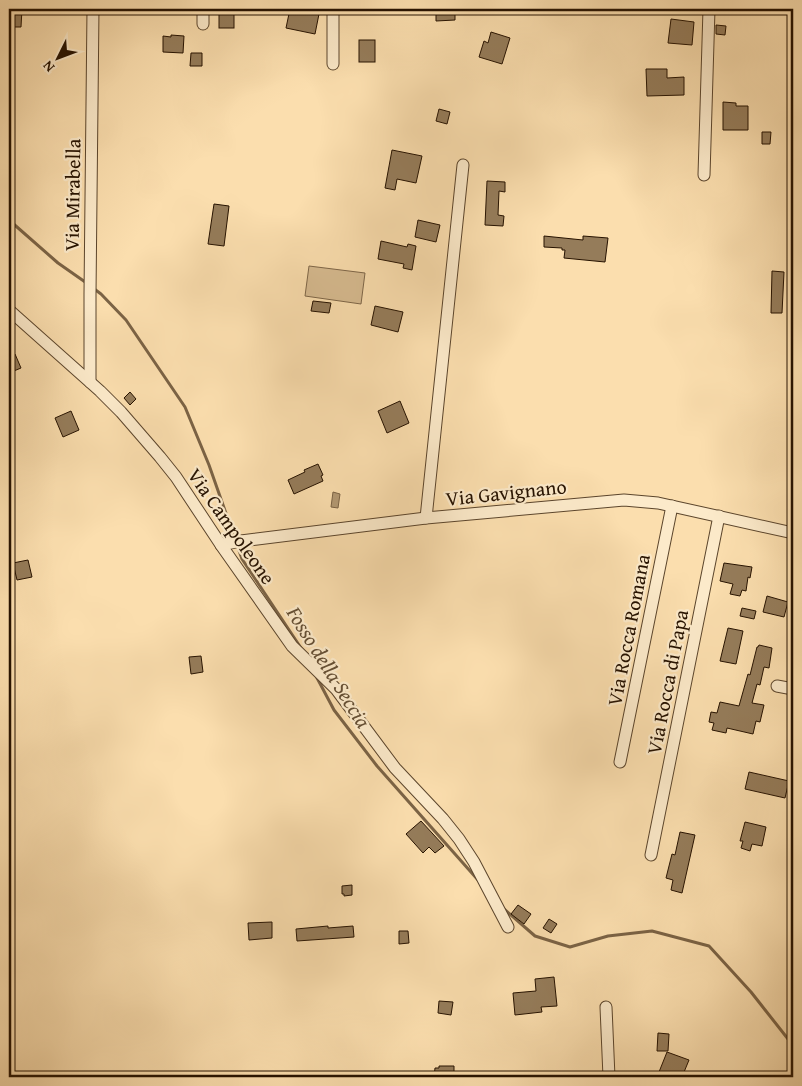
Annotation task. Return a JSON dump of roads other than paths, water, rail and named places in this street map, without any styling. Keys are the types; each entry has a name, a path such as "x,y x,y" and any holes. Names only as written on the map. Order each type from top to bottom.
{"street":[{"name":"Via Mirabella","path":"90,382 93,9"},
{"path":"203,9 203,24"},
{"path":"333,9 333,64"},
{"path":"704,175 709,9"},
{"path":"426,518 463,165"},
{"name":"Via Campoleone","path":"9,310 121,412 160,457 185,490 221,545 287,638 300,654 332,684 399,772 460,839 499,907 508,927"},
{"name":"Via Gavignano","path":"221,545 426,518 611,500 641,501 672,506 793,533"},
{"name":"Via Rocca Romana","path":"620,762 672,506"},
{"name":"Via Rocca di Papa","path":"651,855 719,516"},
{"path":"777,686 793,689"},
{"path":"606,1007 609,1077"}],"waterway":[{"name":"Fosso della Seccia","path":"9,220 58,263 88,284"},
{"name":"Fosso della Seccia","path":"93,288 126,320 185,407 209,465 242,559 301,648"},
{"name":"Fosso della Seccia","path":"316,676 334,710 377,766 478,880"},
{"name":"Fosso della Seccia","path":"504,909 535,936 570,947 608,936 652,931 709,946 751,992 788,1039 793,1042"}]}
